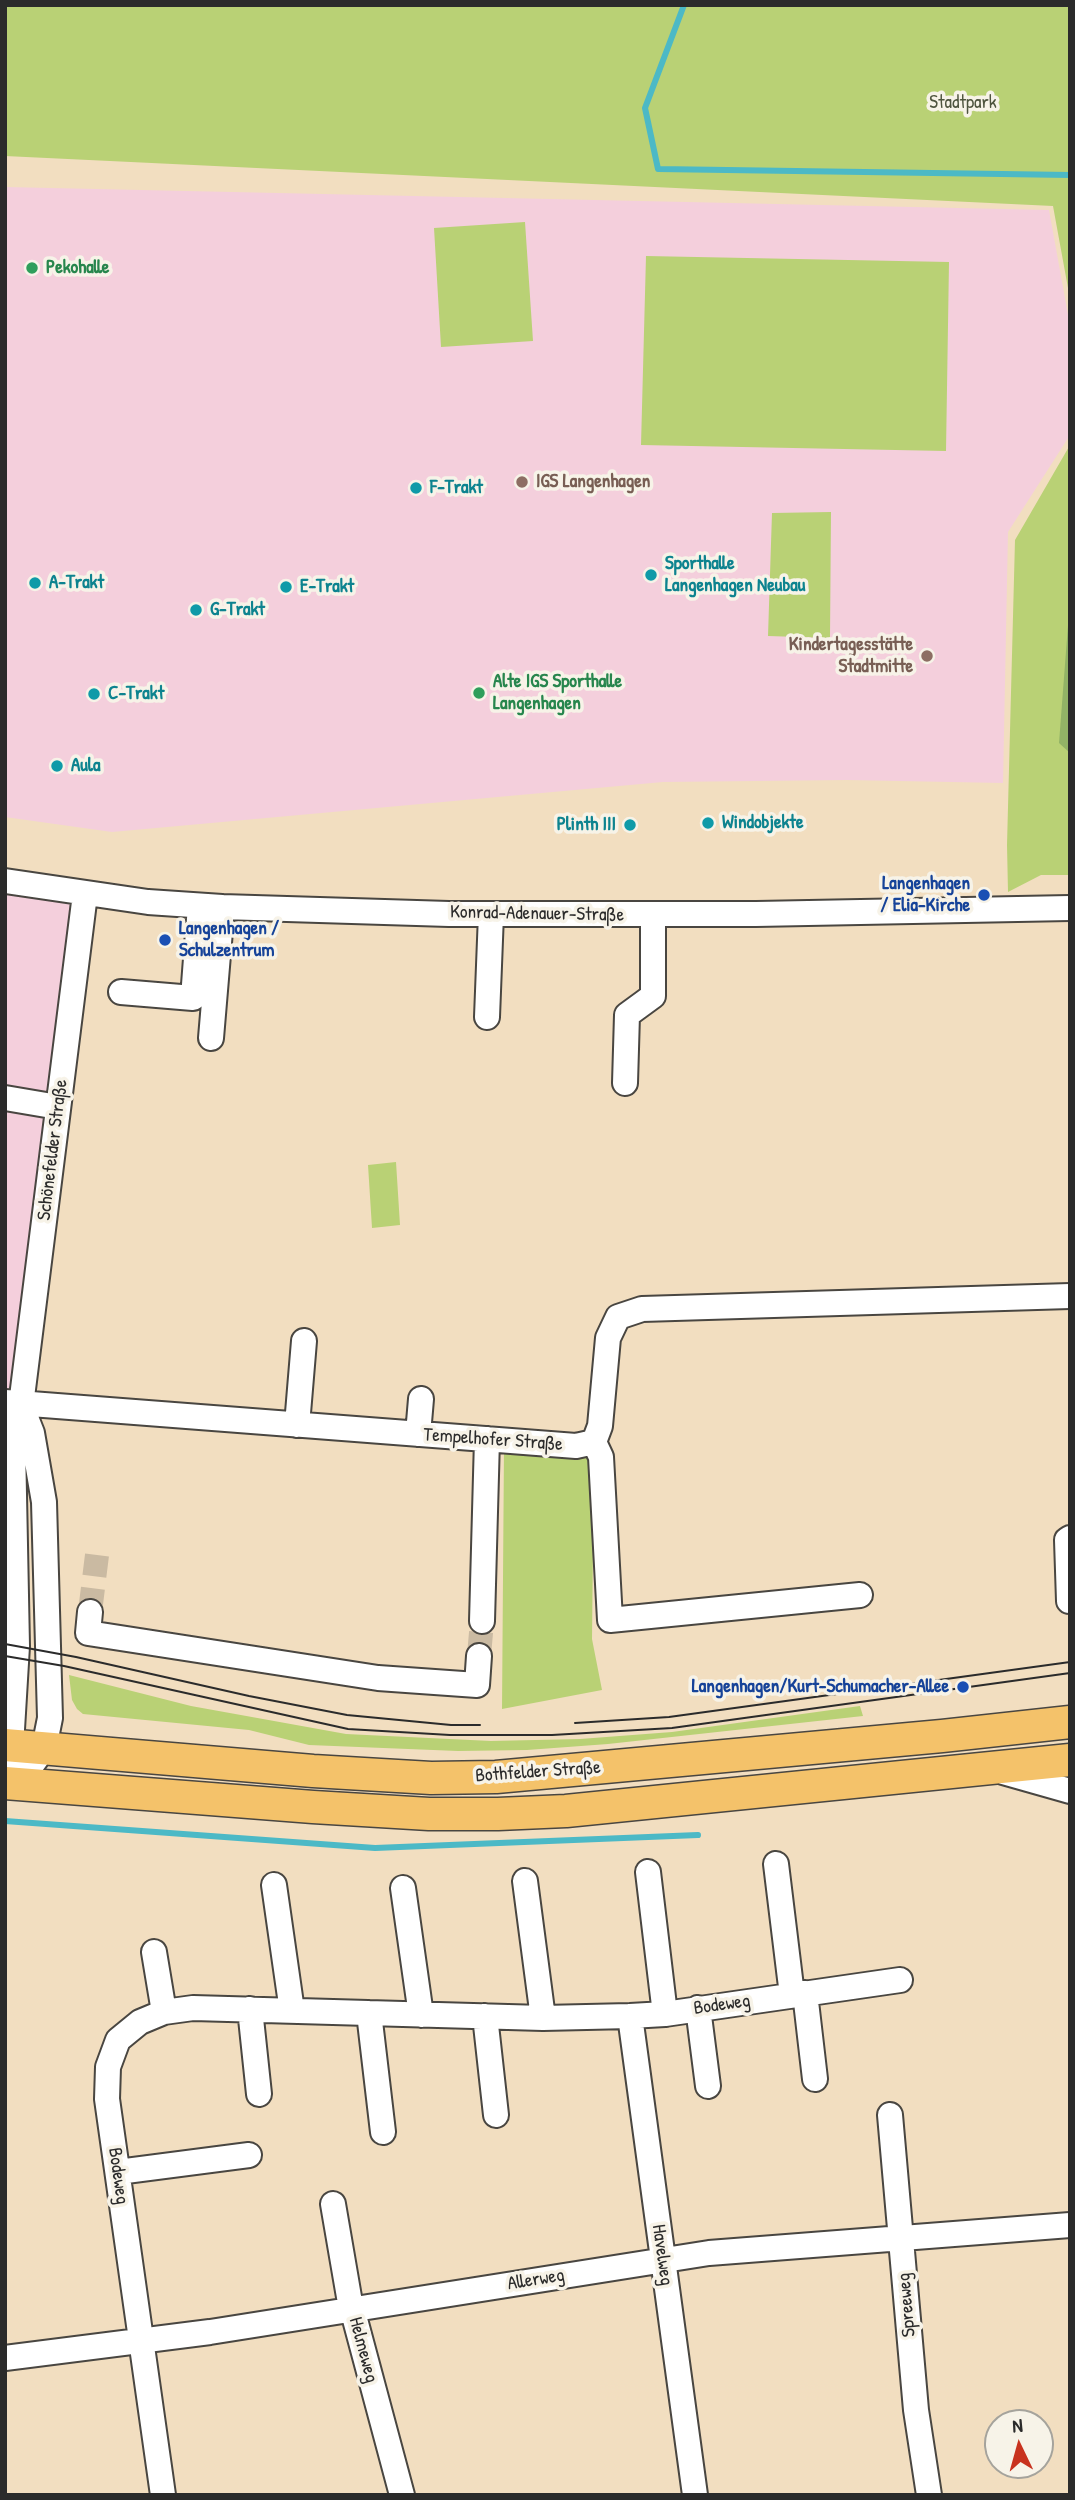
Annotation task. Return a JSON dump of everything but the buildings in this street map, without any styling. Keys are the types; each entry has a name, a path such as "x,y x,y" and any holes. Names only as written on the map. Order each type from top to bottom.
{"main road":[{"name":"Bothfelder Straße","path":"8,1745 326,1772 431,1778 496,1777 915,1739 1070,1722"},
{"name":"Bothfelder Straße","path":"11,1784 313,1807 429,1814 498,1814 566,1811 1070,1760"}],"street":[{"name":"Konrad-Adenauer-Straße","path":"5,881 85,894 211,906 491,914 659,915 1070,908"},
{"name":"Schönefelder Straße","path":"11,1784 8,1745 17,1658 11,1603 9,1464 13,1444 13,1403 58,1107 85,894"},
{"path":"121,992 193,998 211,906"},
{"path":"211,906 211,1038"},
{"path":"487,1017 491,914"},
{"path":"659,915 669,993"},
{"path":"625,1083 627,1015 653,996 659,915"},
{"path":"5,1098 58,1107"},
{"path":"859,1595 610,1620 601,1457 594,1441 600,1426 608,1338 618,1317 642,1309 1070,1296"},
{"path":"298,1425 304,1341"},
{"path":"418,1434 421,1399"},
{"name":"Schönefelder Straße","path":"11,1784 44,1748 50,1718 47,1580 40,1473 32,1433 13,1403"},
{"name":"Tempelhofer Straße","path":"13,1403 576,1446 594,1441"},
{"path":"482,1621 487,1439"},
{"path":"9,1464 40,1473"},
{"path":"1069,1601 1067,1540 1070,1538"},
{"path":"11,1603 47,1580"},
{"path":"90,1612 88,1633 378,1678 477,1685 479,1656"},
{"path":"989,1768 1070,1791"},
{"path":"776,1864 815,2079"},
{"path":"648,1872 665,2014"},
{"path":"525,1881 543,2018"},
{"path":"274,1885 292,2011"},
{"path":"403,1888 421,2015"},
{"path":"154,1952 164,2012"},
{"name":"Bodeweg","path":"163,2495 107,2099 108,2067 118,2040 140,2022 164,2012 192,2008 485,2017 629,2016 665,2014 900,1980"},
{"path":"698,2008 708,2087"},
{"path":"250,2009 259,2094"},
{"path":"369,2013 383,2133"},
{"name":"Havelweg","path":"629,2016 695,2495"},
{"path":"485,2017 496,2115"},
{"name":"Spreeweg","path":"890,2115 916,2410 929,2495"},
{"path":"118,2172 249,2155"},
{"name":"Helmeweg","path":"332,2204 352,2310 402,2495"},
{"name":"Allerweg","path":"5,2358 352,2310 709,2253 1070,2225"}],"shaded area":[{"name":"IGS Langenhagen","path":"5,187 1049,210 1070,326 1070,435 1008,532 1003,783 847,780 663,782 112,832 5,817"},
{"path":"5,881 85,894 21,1405 5,1745"}],"green space":[{"name":"Stadtpark","path":"5,5 1070,5 1070,299 1053,206 5,156"},
{"path":"525,222 533,341 441,347 434,228"},
{"path":"646,256 949,262 946,451 641,445"},
{"path":"1070,445 1070,875 1041,875 1008,892 1015,540"},
{"path":"831,512 830,638 768,636 772,513"},
{"path":"1070,599 1070,753 1059,743"},
{"path":"396,1162 400,1225 372,1228 368,1165"},
{"path":"504,1447 594,1453 592,1639 602,1690 502,1709"},
{"path":"69,1675 191,1706 346,1734 491,1741 580,1739 672,1732 860,1706 863,1716 608,1744 527,1750 458,1751 309,1745 249,1730 83,1714 72,1700"}],"waterway":[{"path":"684,5 645,108 658,169 1070,175"},
{"path":"5,1821 375,1848 698,1835"}],"tunnel":[{"path":"90,1612 97,1555"},
{"path":"479,1656 482,1621"}],"tram line":[{"path":"5,1644 347,1715 451,1725 480,1725"},
{"path":"5,1656 64,1666 348,1729 450,1735 552,1735 672,1728 1070,1673"},
{"path":"575,1723 669,1717 1070,1662"}],"place":[{"name":"Pekohalle","path":"32,268"},
{"name":"IGS Langenhagen","path":"522,482"},
{"name":"F-Trakt","path":"416,488"},
{"name":"Sporthalle Langenhagen Neubau","path":"651,575"},
{"name":"A-Trakt","path":"35,583"},
{"name":"E-Trakt","path":"286,587"},
{"name":"G-Trakt","path":"196,610"},
{"name":"Kindertagesstätte Stadtmitte","path":"927,656"},
{"name":"Alte IGS Sporthalle Langenhagen","path":"479,693"},
{"name":"C-Trakt","path":"94,694"},
{"name":"Aula","path":"57,766"},
{"name":"Windobjekte","path":"708,823"},
{"name":"Plinth III","path":"630,825"},
{"name":"Langenhagen / Elia-Kirche","path":"984,895"},
{"name":"Langenhagen / Schulzentrum","path":"165,940"},
{"name":"Langenhagen/Kurt-Schumacher-Allee","path":"963,1687"}]}
